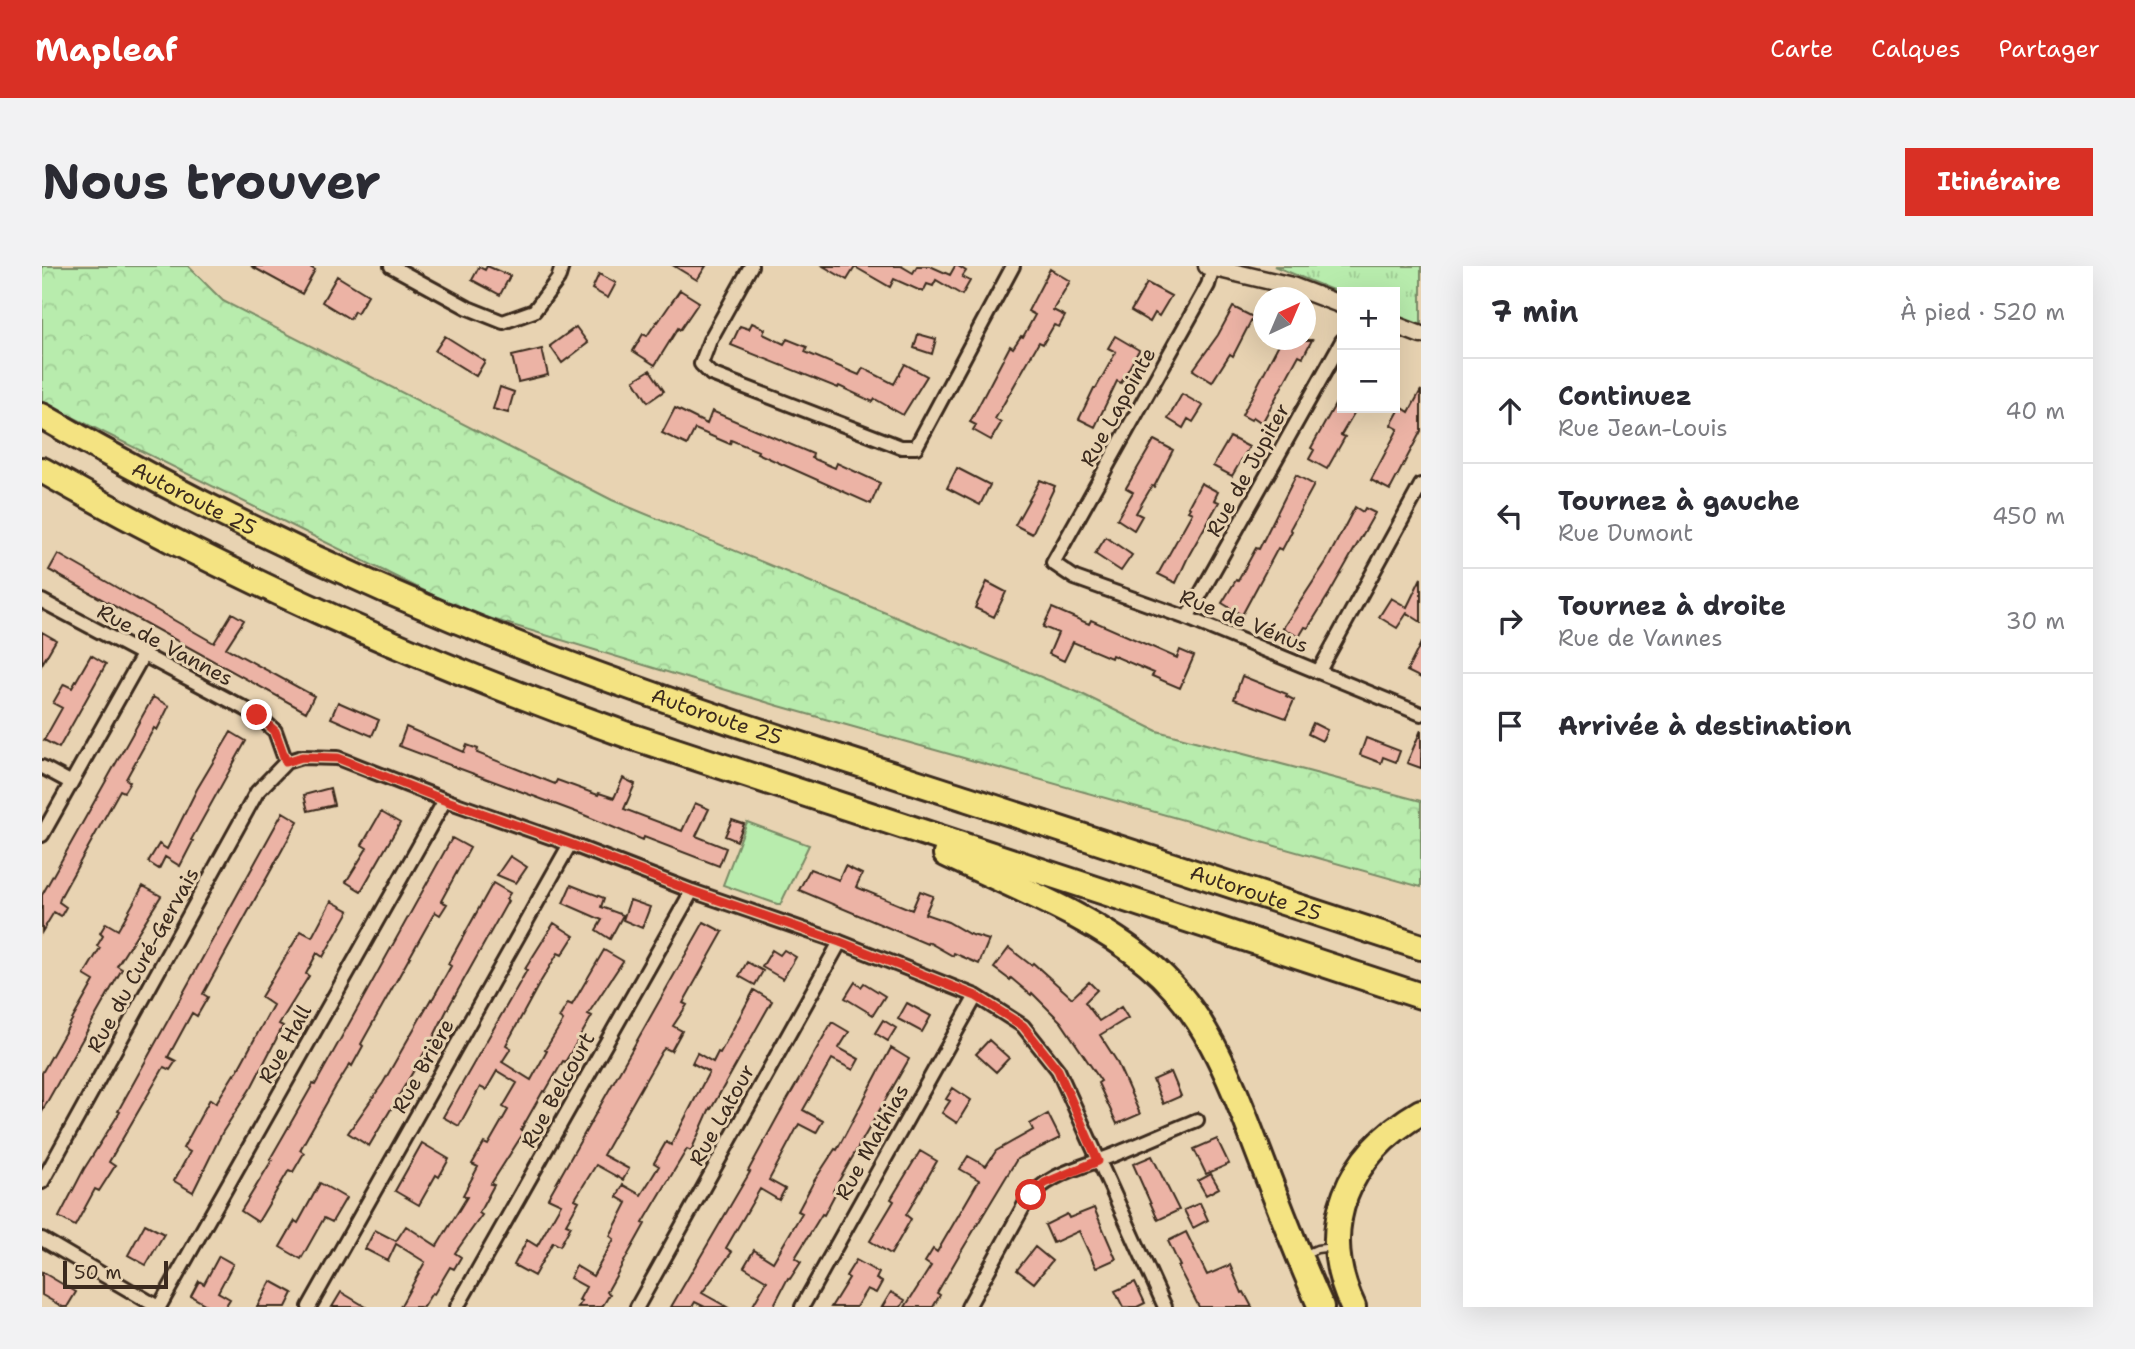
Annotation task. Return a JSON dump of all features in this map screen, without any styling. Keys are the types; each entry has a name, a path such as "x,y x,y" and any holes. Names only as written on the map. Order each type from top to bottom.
{"highway":[{"name":"Autoroute 25","path":"42,416 173,488 267,535 413,601 550,657 783,739 1421,947"},
{"path":"42,470 239,574 407,650 583,719 1421,996"},
{"path":"851,809 1072,915 1138,954 1167,980 1194,1013 1221,1058 1321,1307"},
{"path":"1353,1307 1343,1281 1339,1247 1343,1202 1354,1174 1381,1140 1421,1112"}],"street":[{"path":"391,266 468,308 503,321 534,311 558,279 562,266"},
{"path":"751,266 710,340 701,364 711,374 901,447 916,447 1013,266"},
{"path":"1210,267 1292,286 1337,303"},
{"name":"Rue Lapointe","path":"1053,563 1208,285 1210,267"},
{"path":"1400,327 1421,335"},
{"name":"Rue de Jupiter","path":"1187,618 1337,350"},
{"path":"1319,671 1421,485"},
{"name":"Rue de Vénus","path":"1053,563 1075,578 1187,618 1421,714"},
{"name":"Rue de Vannes","path":"42,601 257,715 275,731 286,762"},
{"path":"42,835 143,655"},
{"path":"286,762 302,757 338,758 692,891 840,942 976,996 1023,1026 1058,1070 1165,1307"},
{"name":"Rue du Curé-Gervais","path":"42,1182 257,792 286,762"},
{"path":"42,767 70,782"},
{"name":"Rue Hall","path":"159,1307 444,800"},
{"name":"Rue Brière","path":"309,1307 570,844"},
{"name":"Rue Belcourt","path":"457,1307 692,891"},
{"name":"Rue Latour","path":"637,1307 840,942"},
{"name":"Rue Mathias","path":"802,1307 976,996"},
{"path":"968,1307 1035,1190 1045,1183 1197,1120"},
{"path":"42,1239 159,1307"}],"lane":[{"path":"1299,1257 1317,1249 1339,1247"}],"green space":[{"path":"42,266 188,266 223,301 612,500 1082,694 1157,731 1421,801 1421,887 779,706 463,610 42,402"},
{"path":"1274,266 1421,266 1421,327 1400,318 1400,287 1337,287 1337,292"},
{"path":"747,822 809,845 780,905 723,885"}],"building":[{"path":"251,266 308,266 315,270 302,294"},
{"path":"487,266 510,276 500,295 472,280 479,267 485,270"},
{"path":"674,266 706,266 697,280"},
{"path":"823,266 901,266 913,273 917,266 930,266 950,275 955,266 958,266 966,271 962,277 970,281 962,295 936,280 933,286 927,284 923,292 894,279 890,287 855,267 847,280"},
{"path":"1050,269 1070,281 1053,310 1065,316 1059,327 1054,325 1043,344 1039,342 995,419 1001,423 991,440 973,430 976,425 970,422 1010,346 1013,348 1021,336 1023,337 1035,315 1028,311"},
{"path":"599,274 616,283 608,298 592,289"},
{"path":"337,276 368,295 350,319 322,302"},
{"path":"1147,283 1171,296 1159,316 1155,313 1150,322 1131,311"},
{"path":"680,290 699,302 680,330 678,328 655,365 633,351 643,334 647,336"},
{"path":"1233,307 1253,317 1233,356 1230,354 1212,382 1193,370 1218,335"},
{"path":"752,323 765,329 763,334 784,344 787,339 807,347 805,352 859,375 863,368 894,384 905,364 927,376 903,415 875,399 873,402 839,386 838,388 731,345 740,326 749,329"},
{"path":"576,327 588,343 562,363 550,346"},
{"path":"918,334 936,339 932,354 914,348"},
{"path":"445,336 485,361 476,376 435,351"},
{"path":"1115,336 1139,350 1121,383 1117,381 1095,427 1079,419 1116,352 1108,348"},
{"path":"542,349 548,375 518,382 512,356"},
{"path":"1276,350 1307,350 1303,357 1299,355 1262,423 1253,417 1251,420 1242,415"},
{"path":"650,370 664,391 648,402 634,380"},
{"path":"500,387 514,392 508,413 493,409"},
{"path":"1421,390 1421,431 1390,490 1371,480 1398,429 1391,425 1401,407 1409,412"},
{"path":"1182,394 1203,406 1193,422 1188,419 1183,428 1168,419"},
{"path":"1337,401 1337,413 1354,413 1341,435 1345,437 1327,469 1309,459 1314,450 1311,448"},
{"path":"675,408 707,424 712,411 813,454 812,458 835,468 837,463 880,483 871,504 731,440 730,444 695,429 687,445 662,433"},
{"path":"1230,437 1249,447 1232,476 1213,466"},
{"path":"1154,440 1173,450 1154,487 1152,486 1136,513 1142,516 1134,530 1117,519 1133,492 1126,488"},
{"path":"957,468 990,485 980,505 947,488"},
{"path":"1296,475 1314,485 1282,550 1278,548 1242,615 1222,603 1256,548 1259,549"},
{"path":"1040,480 1055,486 1032,534 1015,525"},
{"path":"1201,483 1218,492 1214,500 1219,502 1176,583 1158,574 1192,513 1188,511 1188,507"},
{"path":"1355,507 1363,512 1365,508 1375,513 1329,594 1308,628 1305,627 1299,637 1283,628 1326,562"},
{"path":"1106,537 1132,555 1121,571 1095,554"},
{"path":"58,554 214,643 232,613 244,620 226,648 314,696 306,712 49,570"},
{"path":"1421,578 1421,622 1407,613 1397,628 1379,617 1391,598 1407,607"},
{"path":"987,582 1006,592 994,617 975,608"},
{"path":"1052,608 1089,624 1091,620 1177,658 1180,650 1194,656 1180,688 1152,676 1154,673 1073,642 1064,661 1049,654 1058,633 1043,627"},
{"path":"42,632 56,640 42,664"},
{"path":"1421,643 1421,678 1407,671"},
{"path":"91,655 106,664 59,748 44,740 62,708 53,703 64,684 72,688"},
{"path":"1242,676 1287,694 1286,696 1294,700 1286,718 1234,699"},
{"path":"153,697 169,706 126,779 130,782 124,792 120,790 61,896 59,902 66,907 61,916 54,912 42,932 42,895"},
{"path":"338,702 379,720 372,736 331,718"},
{"path":"1313,723 1327,730 1322,741 1308,734"},
{"path":"406,727 464,752 467,745 478,749 477,753 555,784 557,780 598,795 599,793 614,798 623,778 635,784 624,809 682,831 695,803 709,809 696,836 726,848 719,866 644,837 643,840 584,815 399,746"},
{"path":"1421,730 1421,768 1407,763"},
{"path":"231,732 246,741 191,840 193,841 180,866 165,857 159,869 148,862 159,844 167,849 197,789"},
{"path":"1366,738 1400,751 1396,762 1383,757 1381,763 1360,755"},
{"path":"330,788 334,805 308,811 304,795"},
{"path":"283,812 298,821 203,994 208,997 197,1016 192,1013 168,1057 176,1061 170,1070 164,1067 109,1162 115,1166 99,1191 95,1189 75,1226 59,1217 84,1169 120,1112 118,1111"},
{"path":"381,812 400,823 361,891 346,882 367,848 362,845"},
{"path":"732,820 744,824 737,841 725,836"},
{"path":"452,838 470,848 441,901 447,904 440,915 435,912 361,1044 363,1046 352,1066 350,1064 335,1088 300,1150 304,1153 293,1172 289,1170 258,1222 241,1211 313,1084 315,1085"},
{"path":"510,856 527,867 516,883 497,875"},
{"path":"845,866 862,874 856,887 912,910 920,891 933,896 925,914 989,940 979,964 954,953 953,956 928,942 927,944 799,890 810,869 839,880"},
{"path":"493,883 510,893 506,899 508,901 433,1038 369,1146 348,1133 383,1083 432,1000 451,966 448,964"},
{"path":"571,885 604,898 601,907 623,915 610,939 596,930 602,920 563,903"},
{"path":"143,886 161,896 117,966 122,969 42,1111 42,1073 94,981 84,975 100,948 97,946 103,936 100,933 106,923 118,930"},
{"path":"630,900 650,907 642,928 623,920"},
{"path":"331,901 349,911 323,957 317,953 306,974 309,976 279,1024 283,1026 252,1086 222,1133 193,1192 174,1181 190,1152 183,1148 210,1099 216,1103 235,1075 273,1005 261,997 301,931 312,937"},
{"path":"704,922 723,932 683,1003 687,1005 673,1026 682,1031 671,1051 665,1048 662,1051 603,1155 629,1169 623,1180 596,1165 575,1199 579,1201 566,1224 571,1226 560,1246 553,1242 534,1276 514,1265 527,1240 537,1246 561,1204 548,1198"},
{"path":"554,923 574,936 562,955 558,953 538,986 506,1045 511,1048 502,1062 531,1080 563,1021 559,1018 568,1003 572,1005 604,950 623,961 588,1014 592,1016 565,1062 563,1061 545,1092 543,1091 521,1130 524,1132 491,1184 494,1185 479,1213 482,1215 455,1253 461,1257 454,1269 450,1267 423,1307 400,1307 425,1262 396,1244 388,1261 365,1249 375,1230 396,1241 406,1226 437,1246 467,1197 463,1195 478,1167 472,1164 484,1143 488,1145 508,1110 503,1107 517,1083 497,1071 486,1090 480,1087 459,1126 443,1117 527,970 525,969"},
{"path":"1009,948 1031,965 1033,963 1072,998 1089,982 1097,990 1085,1002 1099,1021 1121,1007 1128,1018 1100,1035 1116,1060 1140,1114 1117,1124 1098,1083 1101,1081 1061,1022 1032,993 1031,995 994,968"},
{"path":"772,950 780,955 784,950 796,957 783,979 762,967"},
{"path":"747,962 763,971 755,985 739,976"},
{"path":"855,982 861,987 864,983 885,996 873,1015 845,998"},
{"path":"754,990 772,1001 710,1108 691,1151 687,1149 643,1223 645,1224 607,1292 610,1294 602,1307 578,1307 586,1287 570,1278 576,1266 593,1276 614,1239 610,1236 627,1203 617,1197 623,1185 641,1195 659,1166 654,1163 666,1142 671,1145 709,1072 692,1063 697,1053 713,1062"},
{"path":"907,1003 931,1016 922,1032 898,1019"},
{"path":"883,1020 896,1028 888,1041 875,1033"},
{"path":"832,1022 849,1032 839,1048 859,1059 853,1070 832,1059 803,1110 823,1121 816,1133 799,1124 769,1180 785,1189 779,1200 760,1189 726,1248 732,1252 702,1293 727,1307 705,1307 695,1302 692,1307 671,1307 750,1172 748,1171 778,1116"},
{"path":"989,1040 1009,1058 996,1072 976,1054"},
{"path":"891,1048 909,1059 833,1191 836,1192 824,1215 822,1214 795,1258 801,1262 790,1279 788,1278 773,1307 752,1307 767,1281 744,1267 754,1250 773,1262 802,1213 798,1211 814,1181 835,1149 837,1150"},
{"path":"1171,1072 1181,1096 1163,1104 1153,1080"},
{"path":"953,1088 971,1100 957,1123 942,1113 950,1101 946,1099"},
{"path":"1048,1114 1060,1138 1017,1159 937,1293 940,1295 933,1307 905,1307 931,1266 925,1262 933,1249 937,1252 979,1180 960,1169 968,1156 986,1166 996,1151 1033,1130 1030,1124"},
{"path":"1217,1139 1229,1164 1206,1174 1194,1149"},
{"path":"422,1143 449,1159 439,1177 436,1175 419,1205 395,1191"},
{"path":"920,1151 937,1161 906,1215 911,1219 891,1254 870,1241"},
{"path":"1152,1156 1179,1210 1158,1220 1133,1164"},
{"path":"1211,1174 1219,1188 1206,1195 1198,1181"},
{"path":"320,1183 346,1198 332,1222 324,1218 301,1259 280,1247 295,1221 298,1223"},
{"path":"1200,1203 1208,1220 1193,1228 1184,1210"},
{"path":"1094,1208 1116,1259 1096,1268 1079,1231 1053,1243 1045,1225 1067,1214 1069,1218"},
{"path":"145,1224 164,1234 146,1265 128,1255"},
{"path":"1186,1232 1207,1275 1230,1265 1242,1293 1244,1292 1252,1307 1199,1307 1168,1241"},
{"path":"1035,1247 1052,1261 1034,1283 1017,1270"},
{"path":"219,1256 233,1264 218,1292 230,1299 225,1307 210,1307 191,1296 199,1281 204,1284"},
{"path":"856,1260 879,1273 876,1279 882,1282 876,1293 867,1289 856,1307 831,1307 849,1278 846,1276"},
{"path":"42,1272 76,1292 67,1307 42,1295"},
{"path":"271,1281 293,1293 286,1307 257,1307"},
{"path":"1135,1282 1145,1303 1137,1307 1123,1307 1115,1291"},
{"path":"341,1292 366,1307 332,1307"},
{"path":"891,1292 905,1300 901,1307 882,1307"}],"route":[{"path":"257,715 275,731 286,762 302,757 338,758 692,891 840,942 976,996 1023,1026 1058,1070 1098,1161 1045,1183 1031,1195"}]}
